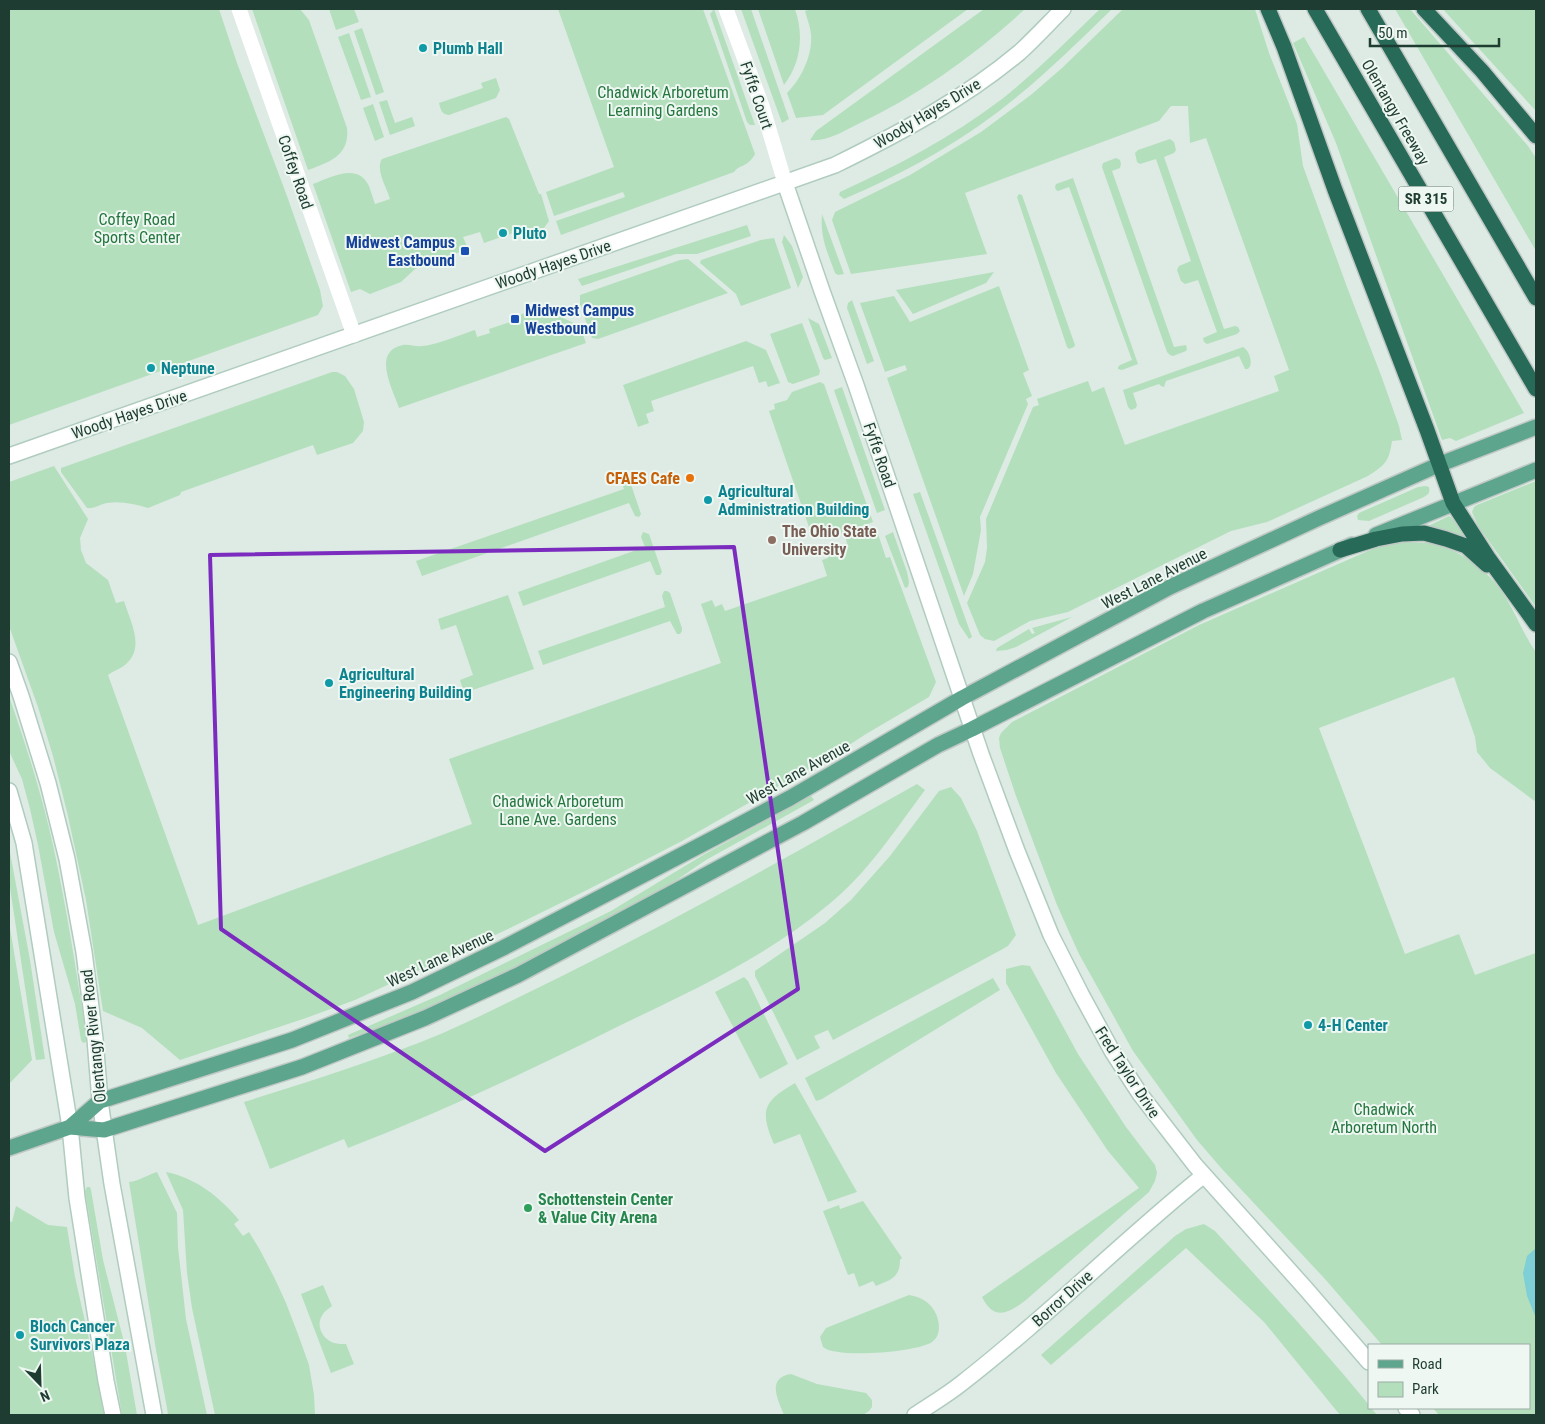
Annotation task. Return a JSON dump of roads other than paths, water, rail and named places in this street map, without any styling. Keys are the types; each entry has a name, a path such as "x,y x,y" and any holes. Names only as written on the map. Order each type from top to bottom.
{"highway":[{"path":"1268,9 1284,47 1335,190 1427,430 1452,503 1536,624"},
{"name":"Olentangy Freeway","path":"1315,9 1536,389"},
{"name":"Olentangy Freeway","path":"1368,9 1536,298"},
{"path":"1424,9 1482,71 1536,136"},
{"path":"1340,550 1376,539 1402,534 1424,533 1466,546 1508,584"}],"main road":[{"name":"West Lane Avenue","path":"9,1148 70,1127 100,1101 292,1040 412,992 503,948 790,798 962,698 1170,587 1438,464 1536,427"},
{"name":"West Lane Avenue","path":"70,1127 104,1130 302,1067 434,1014 518,975 803,823 938,745 1203,611 1340,550 1536,470"}],"street":[{"name":"Coffey Road","path":"239,9 354,335"},
{"name":"Fyffe Court","path":"726,9 762,106 785,183"},
{"name":"Woody Hayes Drive","path":"9,456 835,165 897,134 959,98 1020,51 1063,9"},
{"name":"Fyffe Road","path":"785,183 856,385 972,729"},
{"name":"Olentangy River Road","path":"9,662 22,696 48,783 67,859 85,961 96,1040 104,1130 123,1249 154,1415"},
{"name":"Fred Taylor Drive","path":"972,729 1017,851 1051,935 1112,1050 1140,1094 1169,1133 1368,1361"},
{"name":"Olentangy River Road","path":"9,791 24,843 70,1127 77,1198 113,1415"},
{"name":"Borror Drive","path":"915,1415 960,1384 1034,1323 1204,1175"}],"water":[{"path":"1536,1248 1536,1318 1527,1296 1523,1273 1527,1256"}],"place":[{"name":"Plumb Hall","path":"423,48"},
{"name":"Pluto","path":"503,233"},
{"name":"Midwest Campus Eastbound","path":"465,251"},
{"name":"Midwest Campus Westbound","path":"515,319"},
{"name":"Neptune","path":"151,368"},
{"name":"CFAES Cafe","path":"690,478"},
{"name":"Agricultural Administration Building","path":"708,500"},
{"name":"The Ohio State University","path":"772,540"},
{"name":"Agricultural Engineering Building","path":"329,683"},
{"name":"4-H Center","path":"1308,1025"},
{"name":"Schottenstein Center & Value City Arena","path":"528,1208"},
{"name":"Bloch Cancer Survivors Plaza","path":"20,1335"}],"park label":[{"name":"Chadwick Arboretum Learning Gardens","path":"663,101"},
{"name":"Coffey Road Sports Center","path":"137,228"},
{"name":"Chadwick Arboretum Lane Ave. Gardens","path":"558,810"},
{"name":"Chadwick Arboretum North","path":"1384,1118"}]}
